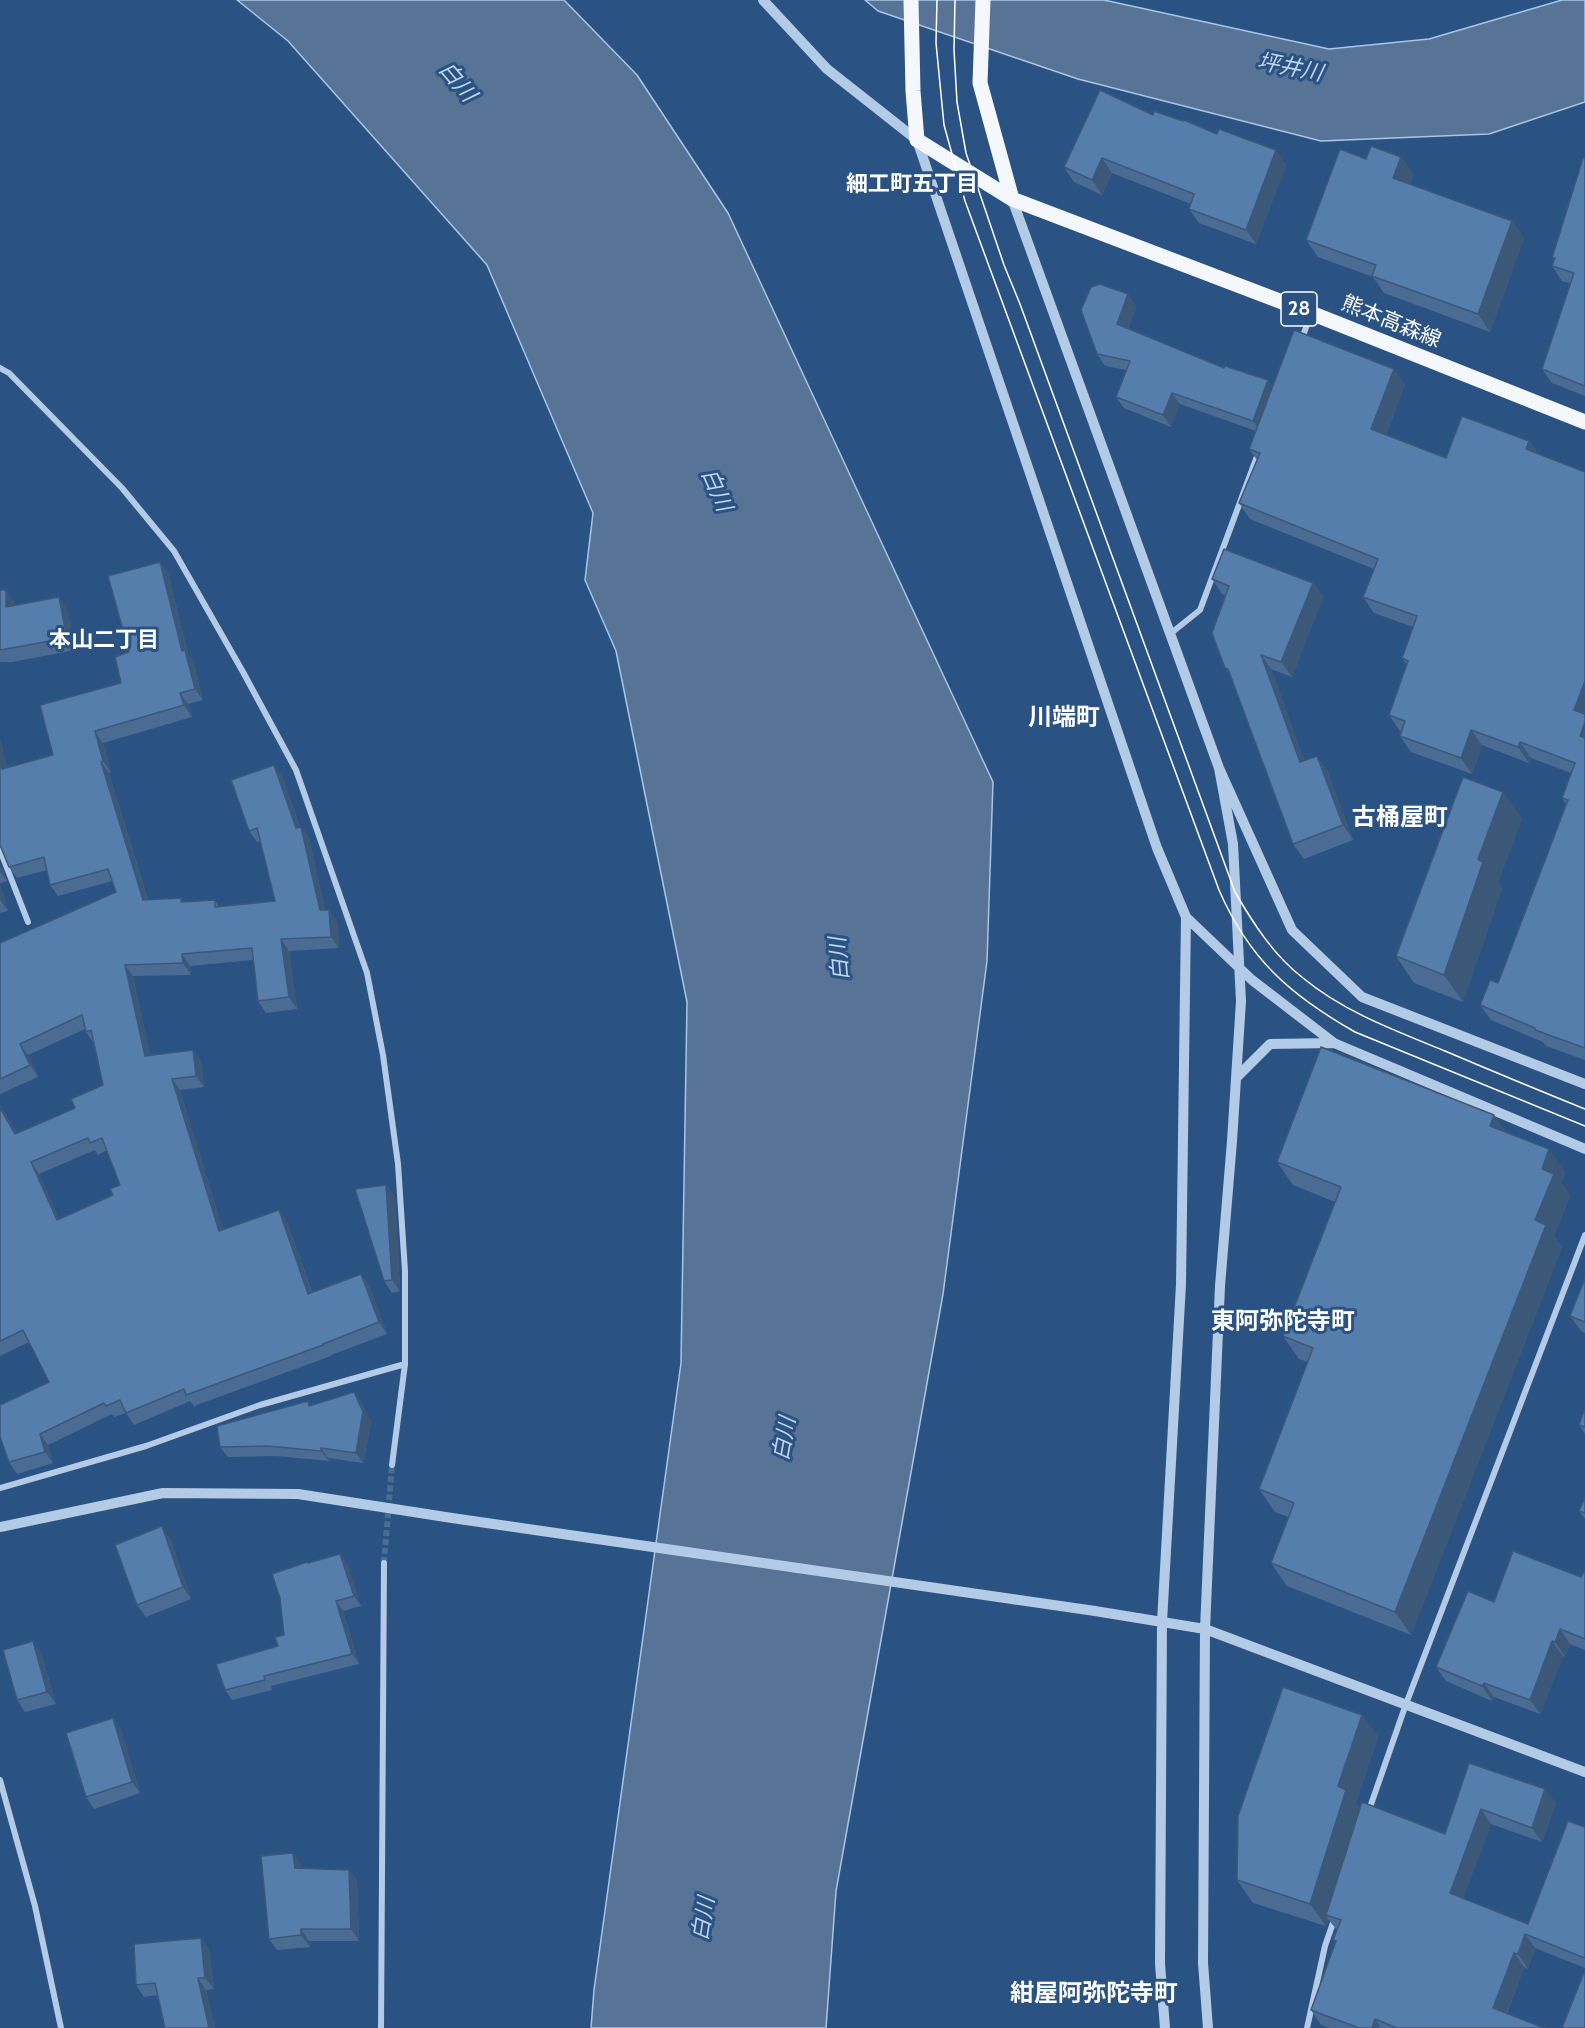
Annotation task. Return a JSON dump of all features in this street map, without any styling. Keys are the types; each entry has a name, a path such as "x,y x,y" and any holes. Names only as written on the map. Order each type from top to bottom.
{"main road":[{"path":"911,0 913,91 917,140"},
{"path":"983,0 980,83 1012,199"},
{"name":"熊本高森線","path":"917,140 1012,199 1311,313 1585,422"}],"street":[{"path":"763,0 827,69 917,140 1156,848 1186,917 1252,980 1334,1043 1585,1149"},
{"path":"1012,199 1219,768 1292,930 1362,998 1585,1084"},
{"path":"1298,348 1311,313"},
{"path":"0,368 9,373 122,488 170,546 243,672 296,770 367,974 383,1055 398,1164 405,1271 405,1364 392,1465"},
{"path":"1170,634 1200,610 1261,446"},
{"path":"1208,2028 1203,1963 1205,1629 1220,1286 1241,1001 1233,844 1219,768"},
{"path":"0,850 28,922"},
{"path":"1165,2028 1160,1964 1161,1622 1181,1284 1186,917"},
{"path":"1236,1078 1270,1044 1334,1043"},
{"path":"1364,1824 1406,1704 1585,1235"},
{"path":"0,1488 147,1446 260,1405 405,1364"},
{"path":"0,1527 163,1493 298,1494 1095,1611 1205,1629 1585,1772"},
{"path":"381,2028 384,1563"},
{"path":"0,1780 34,1905 61,2028"},
{"path":"1307,2028 1325,1946 1336,1913"}],"water":[{"name":"白川","path":"237,0 564,0 637,75 728,213 993,782 987,961 943,1294 836,1891 826,2028 591,2028 594,1990 681,1363 687,1002 616,651 585,580 593,513 487,265 288,41"},
{"name":"坪井川","path":"865,0 1104,0 1329,49 1429,39 1562,0 1585,0 1585,102 1489,134 1321,141 1078,79 878,11"}],"building":[{"path":"1100,90 1153,115 1154,111 1184,120 1217,134 1219,129 1276,150 1246,230 1189,209 1194,194 1102,158 1092,180 1064,167"},
{"path":"1371,146 1401,157 1393,178 1512,221 1478,314 1372,276 1376,265 1306,240 1340,149 1366,159"},
{"path":"1583,158 1585,158 1585,386 1542,369 1574,273 1552,266 1555,258 1552,258"},
{"path":"1100,284 1128,294 1117,324 1224,368 1225,366 1268,380 1253,421 1172,393 1163,415 1116,397 1130,361 1097,354 1081,310 1091,287"},
{"path":"1294,330 1394,369 1371,429 1446,458 1462,416 1529,441 1526,449 1585,472 1585,681 1574,710 1585,714 1580,736 1585,738 1585,1048 1535,1030 1535,1028 1480,1005 1490,980 1498,983 1568,800 1562,798 1575,763 1520,742 1518,747 1471,730 1461,758 1400,736 1405,721 1389,715 1408,661 1402,658 1417,616 1363,597 1378,559 1239,503 1260,453 1249,449"},
{"path":"1224,549 1313,583 1281,662 1261,655 1300,762 1317,756 1343,825 1293,844 1228,669 1225,668 1212,633 1229,586 1212,579"},
{"path":"160,562 182,651 185,650 195,689 180,693 184,705 95,731 103,761 101,762 143,900 181,898 181,902 215,900 215,907 275,901 257,828 249,831 231,780 274,765 296,828 301,827 320,910 329,910 331,937 281,939 289,997 258,1001 252,948 182,954 183,963 125,965 145,1056 193,1050 196,1076 172,1079 219,1231 279,1210 308,1294 361,1274 379,1322 186,1395 184,1389 126,1413 120,1400 106,1406 104,1403 40,1434 45,1452 9,1462 0,1437 0,1405 49,1382 23,1330 0,1341 0,1108 15,1134 75,1108 71,1099 103,1085 91,1030 86,1032 82,1015 20,1044 30,1065 0,1079 0,943 116,892 108,869 50,885 44,857 9,867 0,845 0,762 2,769 53,755 40,705 121,683 115,657 129,652 108,576","holes":["88,1138 90,1143 102,1138 120,1185 110,1189 113,1195 57,1220 31,1162"]},
{"path":"0,590 6,590 6,607 59,597 67,638 0,650"},
{"path":"1463,777 1503,792 1478,859 1483,862 1444,975 1396,956"},
{"path":"1321,1047 1494,1115 1490,1126 1549,1149 1542,1169 1554,1174 1535,1220 1546,1225 1395,1612 1271,1563 1294,1503 1259,1489 1313,1348 1283,1336 1341,1187 1277,1162"},
{"path":"386,1185 392,1280 384,1281 355,1189"},
{"path":"1585,1278 1585,1322 1570,1316"},
{"path":"354,1392 363,1412 356,1453 321,1448 321,1451 268,1446 220,1447 217,1426 308,1401 309,1406"},
{"path":"1585,1408 1585,1427 1579,1425"},
{"path":"1585,1498 1585,1513 1579,1511"},
{"path":"162,1526 183,1587 137,1605 115,1545"},
{"path":"1513,1551 1581,1577 1585,1570 1585,1639 1560,1629 1555,1642 1552,1641 1530,1700 1484,1683 1482,1686 1436,1667 1468,1591 1494,1602"},
{"path":"340,1554 354,1596 336,1601 352,1654 264,1676 265,1680 225,1690 216,1664 278,1646 275,1637 284,1635 280,1598 272,1574"},
{"path":"33,1641 47,1692 17,1700 3,1650"},
{"path":"1283,1687 1362,1715 1338,1786 1346,1790 1310,1904 1237,1880 1238,1816"},
{"path":"113,1718 132,1782 86,1797 66,1733"},
{"path":"1469,1763 1545,1789 1532,1828 1481,1809 1450,1893 1528,1924 1568,1821 1585,1827 1585,1958 1525,1934 1518,1954 1514,1953 1493,2008 1544,2028 1397,2028 1375,2019 1372,2028 1359,2028 1311,2010 1336,1941 1333,1940 1341,1920 1326,1915 1362,1802 1445,1834"},
{"path":"293,1853 295,1868 349,1870 351,1929 301,1929 301,1935 269,1939 261,1856"},
{"path":"201,1938 205,1978 198,1978 209,2028 165,2028 155,1983 136,1985 134,1944"},
{"path":"1585,1970 1585,2028 1562,2028"}],"tunnel":[{"path":"384,1563 392,1465"}],"tram line":[{"path":"937,0 936,43 944,125 965,201 1219,890 1231,914 1244,936 1274,973 1311,1004 1355,1032 1585,1126"},
{"path":"955,0 954,50 957,102 966,153 1004,265 1235,892 1257,927 1283,960 1303,978 1336,1001 1389,1028 1585,1109"}],"district":[{"name":"細工町五丁目","path":"912,185"},
{"name":"本山二丁目","path":"104,641"},
{"name":"川端町","path":"1064,718"},
{"name":"古桶屋町","path":"1400,818"},
{"name":"東阿弥陀寺町","path":"1283,1322"},
{"name":"紺屋阿弥陀寺町","path":"1094,1994"}]}
